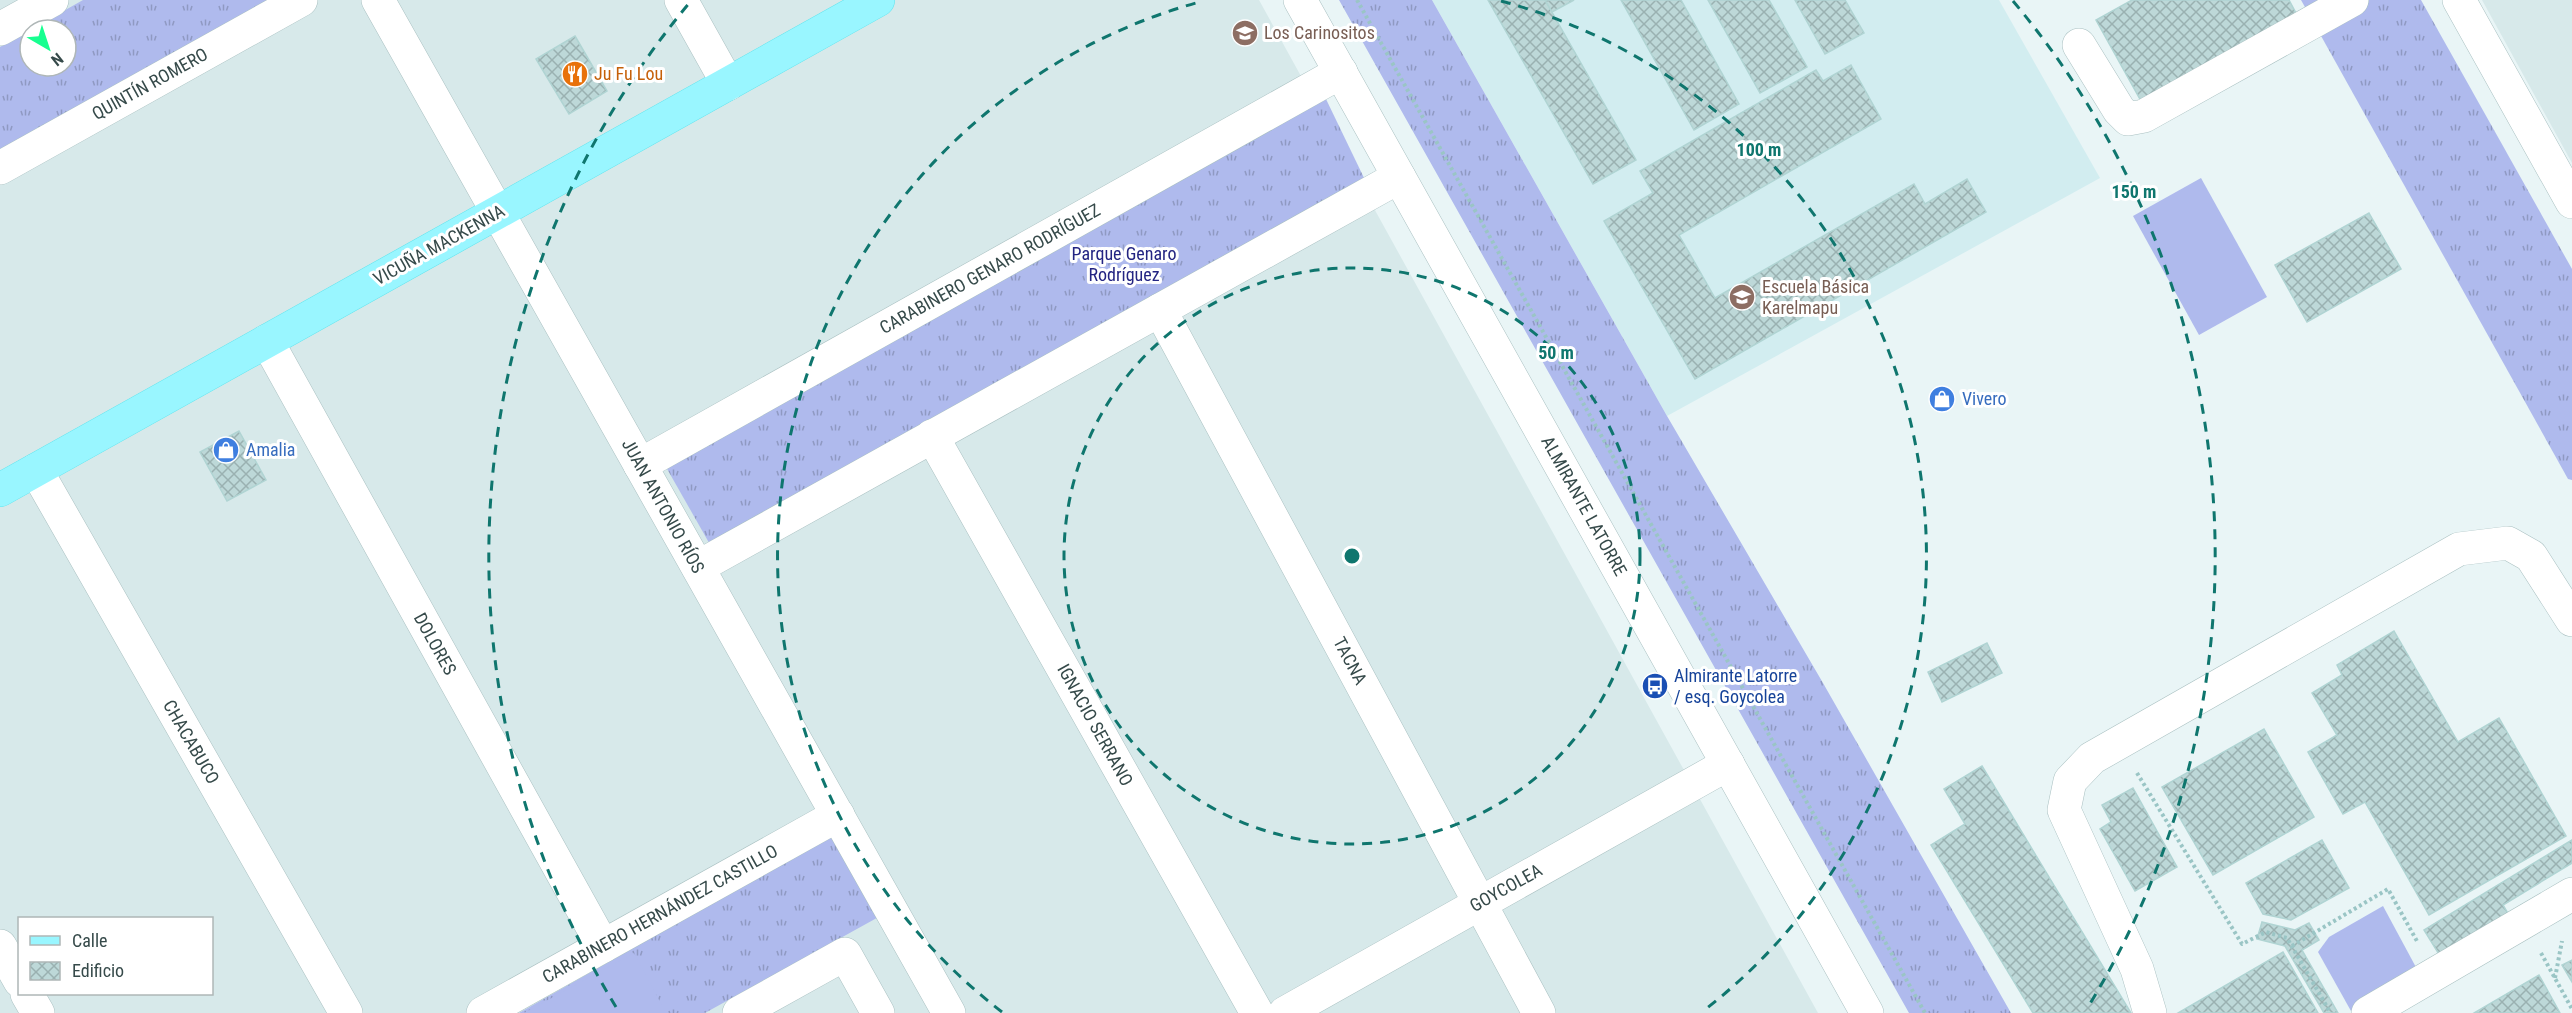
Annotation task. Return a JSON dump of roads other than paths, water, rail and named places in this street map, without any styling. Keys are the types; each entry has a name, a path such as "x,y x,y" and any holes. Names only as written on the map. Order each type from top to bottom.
{"main road":[{"name":"VICUÑA MACKENNA","path":"0,490 878,0"}],"street":[{"path":"0,29 52,0"},
{"name":"QUINTÍN ROMERO","path":"0,168 300,0"},
{"name":"JUAN ANTONIO RÍOS","path":"378,0 949,1013"},
{"path":"681,0 728,84"},
{"name":"ALMIRANTE LATORRE","path":"1300,0 1867,1013"},
{"path":"2079,45 2119,110 2128,119 2144,116 2352,0"},
{"path":"2459,0 2572,202"},
{"name":"CARABINERO GENARO RODRÍGUEZ","path":"640,465 1341,72"},
{"path":"698,567 1399,177"},
{"name":"TACNA","path":"1160,310 1539,1013"},
{"name":"DOLORES","path":"267,341 603,946"},
{"name":"IGNACIO SERRANO","path":"932,436 1257,1013"},
{"name":"CHACABUCO","path":"36,470 346,1013"},
{"path":"2150,1013 2137,969 2064,810 2070,781 2092,758 2459,549 2508,543 2531,556 2572,620"},
{"name":"GOYCOLEA","path":"1285,1013 1728,764"},
{"name":"CARABINERO HERNÁNDEZ CASTILLO","path":"483,1013 838,815"},
{"path":"2368,1013 2437,975 2572,894"},
{"path":"739,1013 845,954 878,1013"},
{"path":"28,995 38,1013"}],"place":[{"name":"Los Carinositos","path":"1245,33"},
{"name":"Ju Fu Lou","path":"575,74"},
{"name":"Escuela Básica Karelmapu","path":"1742,297"},
{"name":"Vivero","path":"1942,399"},
{"name":"Amalia","path":"226,450"},
{"name":"Almirante Latorre / esq. Goycolea","path":"1655,686"}],"park label":[{"name":"Parque Genaro Rodríguez","path":"1124,264"}]}
